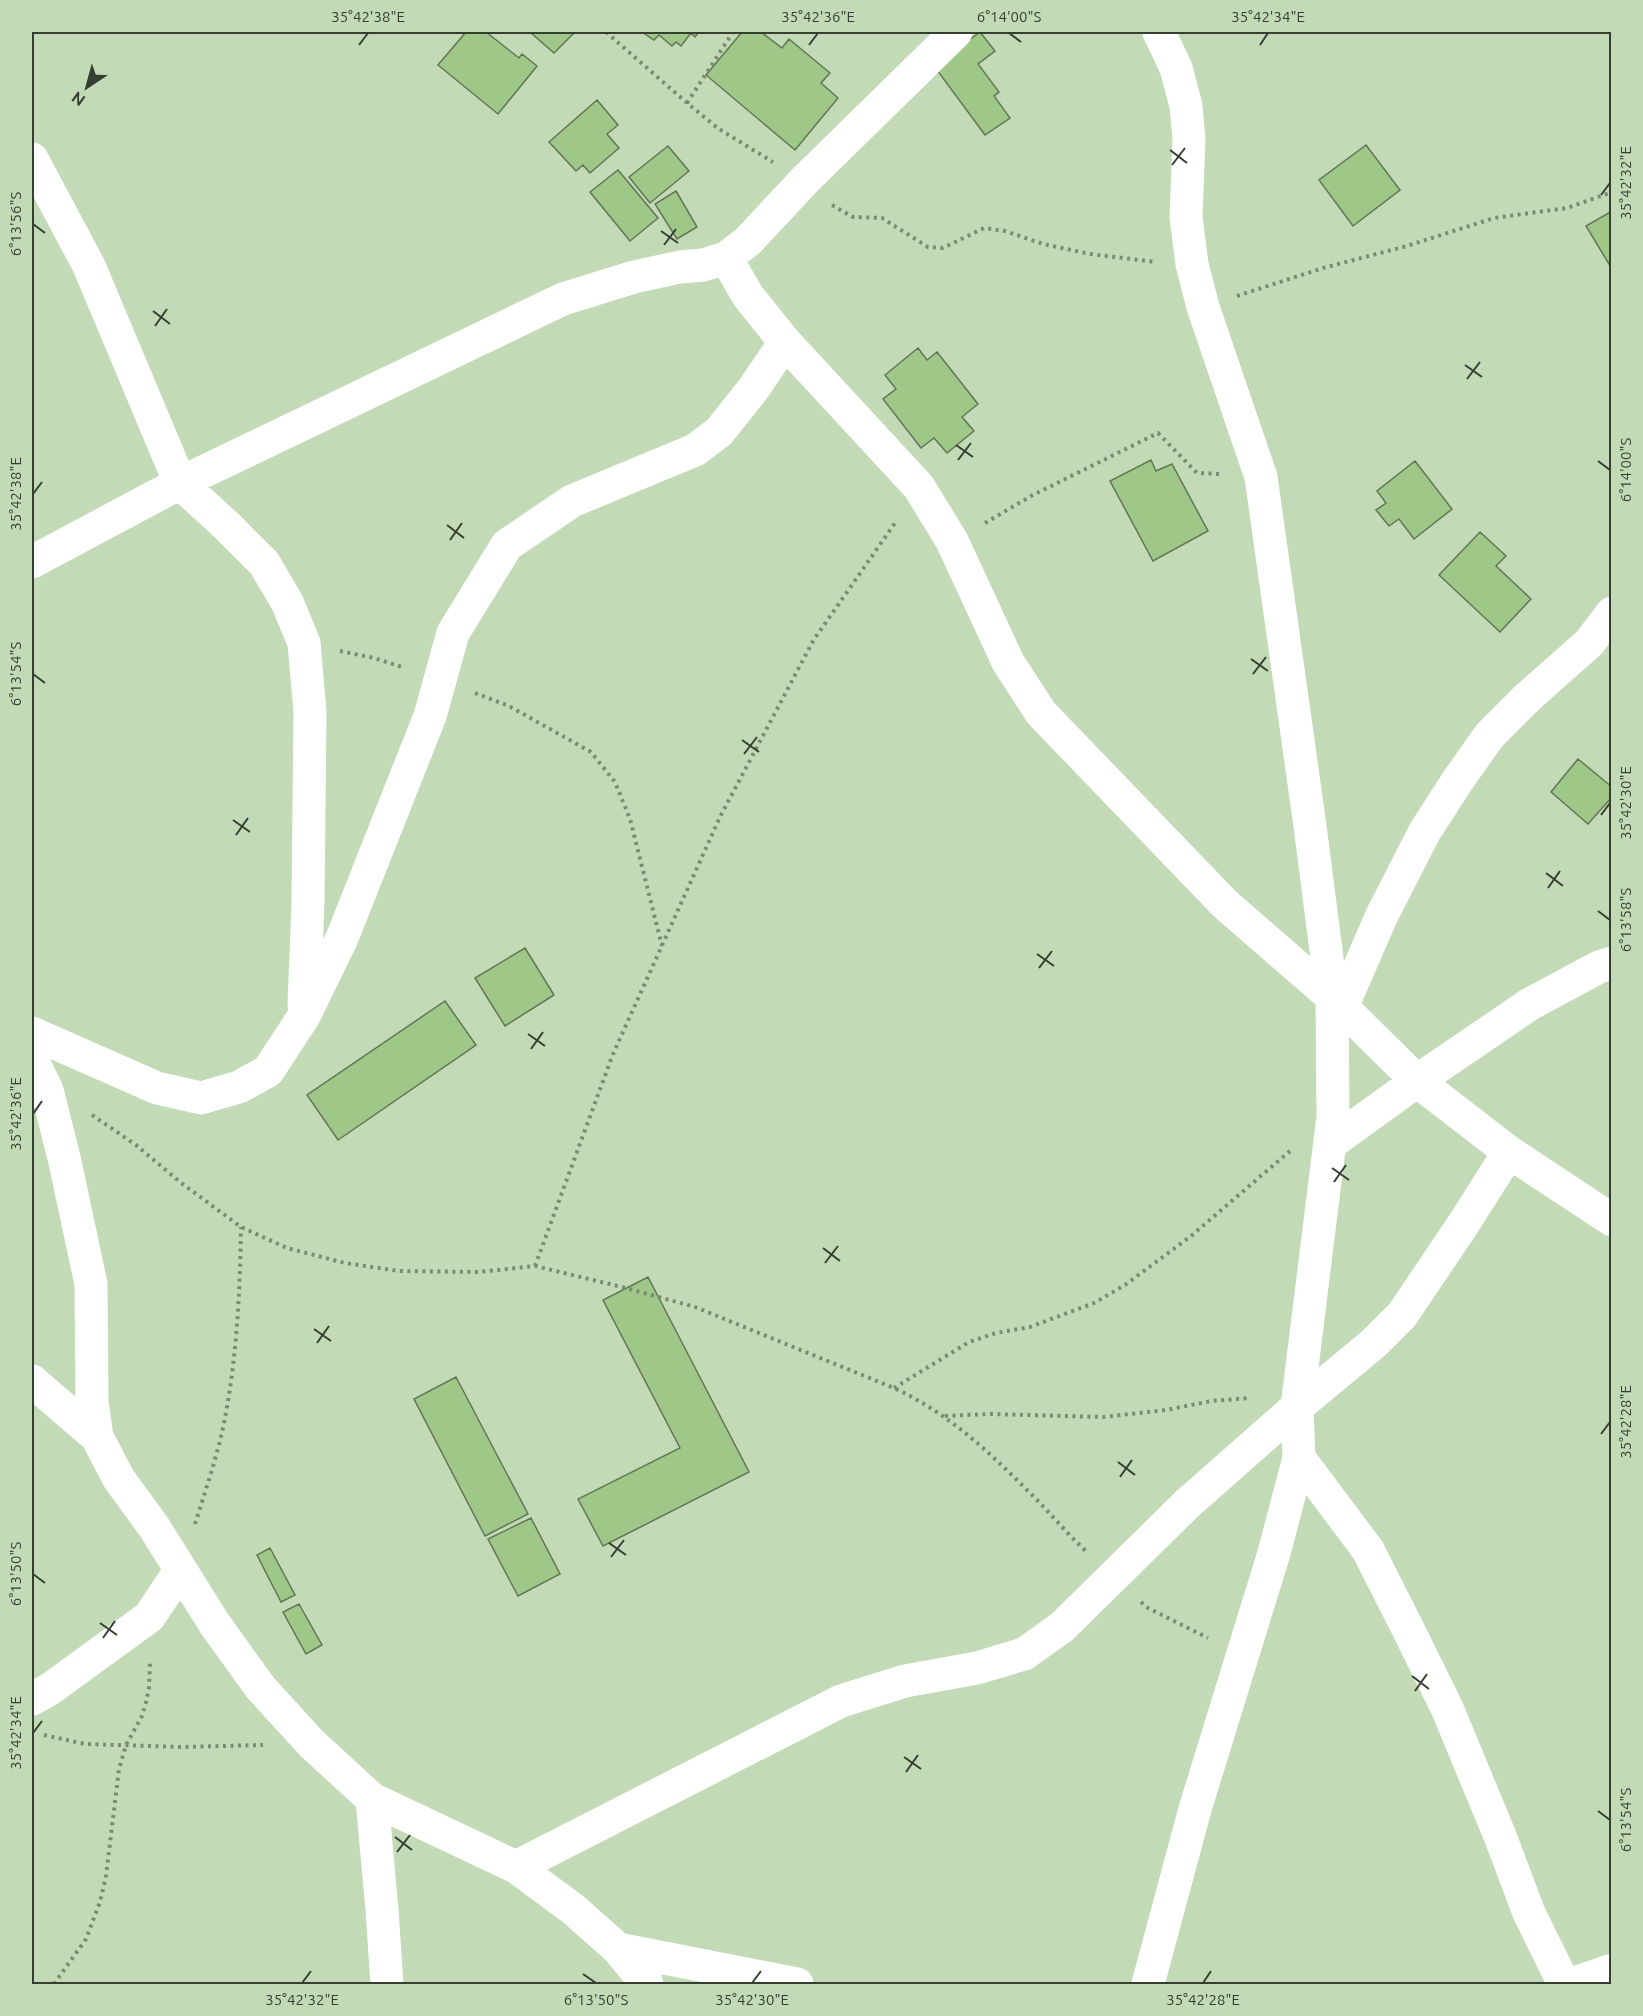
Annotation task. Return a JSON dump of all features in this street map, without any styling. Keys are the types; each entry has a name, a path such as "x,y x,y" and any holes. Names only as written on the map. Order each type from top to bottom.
{"street":[{"path":"32,562 180,483 562,299 634,277 680,267 703,265 726,258 748,241 804,181 956,32"},
{"path":"1148,1984 1195,1809 1274,1553 1299,1458 1298,1401 1331,1130 1337,1002 1261,477 1203,307 1192,264 1186,217 1189,139 1186,106 1176,68 1159,32"},
{"path":"32,159 89,266 180,483 264,563 287,602 304,643 310,712 304,1016"},
{"path":"726,258 748,296 785,342 920,487 952,542 1008,662 1041,713 1225,904 1337,1002 1417,1081 1509,1152 1611,1220"},
{"path":"32,1033 158,1088 201,1098 239,1087 268,1071 304,1016 342,938 430,716 453,633 507,545 572,501 684,455 703,444 719,432 754,388 785,342"},
{"path":"1337,1002 1425,831 1458,780 1489,736 1528,697 1589,643 1611,613"},
{"path":"1331,1130 1417,1081 1530,1004 1599,967 1611,963"},
{"path":"32,1060 48,1090 91,1284 92,1401 97,1437 119,1479 154,1527 180,1571 260,1687 312,1744 372,1799 516,1867 573,1909 618,1949 647,1984"},
{"path":"516,1867 840,1701 905,1681 977,1668 1023,1654 1062,1627 1188,1503 1298,1401 1374,1344 1402,1315 1509,1152"},
{"path":"32,1381 97,1437"},
{"path":"1299,1458 1368,1551 1407,1627 1447,1708 1529,1913 1564,1984"},
{"path":"32,1699 50,1689 149,1617 180,1571"},
{"path":"372,1799 387,1984"},
{"path":"618,1949 797,1984"},
{"path":"1571,1984 1611,1970"}],"path":[{"path":"606,32 719,129 804,181 838,209 853,217 882,218 928,247 943,248 984,228 1005,231 1043,244 1090,254 1192,264"},
{"path":"687,103 733,32"},
{"path":"1203,307 1323,268 1407,246 1494,218 1568,208 1611,192"},
{"path":"952,542 1031,496 1158,433 1197,473 1261,477"},
{"path":"535,1266 613,1054 720,817 813,641 920,487"},
{"path":"304,643 374,658 441,680 509,706 591,752 615,782 630,819 662,946"},
{"path":"48,1090 114,1129 241,1227 287,1248 345,1263 399,1271 478,1272 535,1266 695,1307 922,1401 945,1416 1018,1481 1076,1542 1148,1608 1242,1653"},
{"path":"894,1388 969,1342 996,1333 1030,1327 1094,1303 1125,1285 1331,1130"},
{"path":"180,1571 208,1483 225,1419 240,1295 241,1227"},
{"path":"945,1416 990,1414 1103,1417 1166,1410 1211,1401 1298,1401"},
{"path":"54,1984 86,1939 100,1902 106,1876 119,1769 126,1745 142,1716 149,1688 149,1617"},
{"path":"35,1733 63,1741 126,1745 182,1747 312,1744"}],"building":[{"path":"466,32 486,32 519,58 522,54 537,66 498,114 438,65"},
{"path":"530,32 575,32 554,53"},
{"path":"642,32 699,32 695,37 691,33 681,46 676,42 672,46 659,35 654,40"},
{"path":"742,32 761,32 782,48 789,39 830,73 821,83 838,98 795,150 706,75"},
{"path":"980,32 995,51 978,64 999,92 994,96 1010,118 985,135 934,66"},
{"path":"597,100 618,125 607,134 619,148 590,173 583,165 576,171 549,142"},
{"path":"1366,145 1400,190 1353,226 1319,180"},
{"path":"668,146 689,171 650,203 629,177"},
{"path":"618,170 658,218 630,241 590,192"},
{"path":"676,191 697,227 677,239 655,204"},
{"path":"1612,211 1612,269 1586,226"},
{"path":"918,348 927,360 937,352 978,404 962,417 974,431 947,453 934,438 921,448 883,399 896,389 885,375"},
{"path":"1151,460 1156,471 1172,464 1208,531 1153,561 1110,481"},
{"path":"1415,461 1452,509 1414,539 1399,519 1389,526 1376,510 1386,503 1377,491"},
{"path":"1480,532 1506,556 1496,566 1531,599 1500,632 1439,575"},
{"path":"1578,759 1612,787 1612,797 1588,824 1551,792"},
{"path":"525,948 554,995 505,1026 475,978"},
{"path":"445,1001 476,1045 338,1140 307,1095"},
{"path":"648,1277 749,1472 603,1546 578,1499 680,1448 603,1300"},
{"path":"456,1377 528,1514 485,1536 414,1399"},
{"path":"531,1518 560,1574 518,1596 488,1539"},
{"path":"270,1548 295,1595 281,1602 257,1555"},
{"path":"299,1604 322,1645 306,1654 283,1612"}]}
